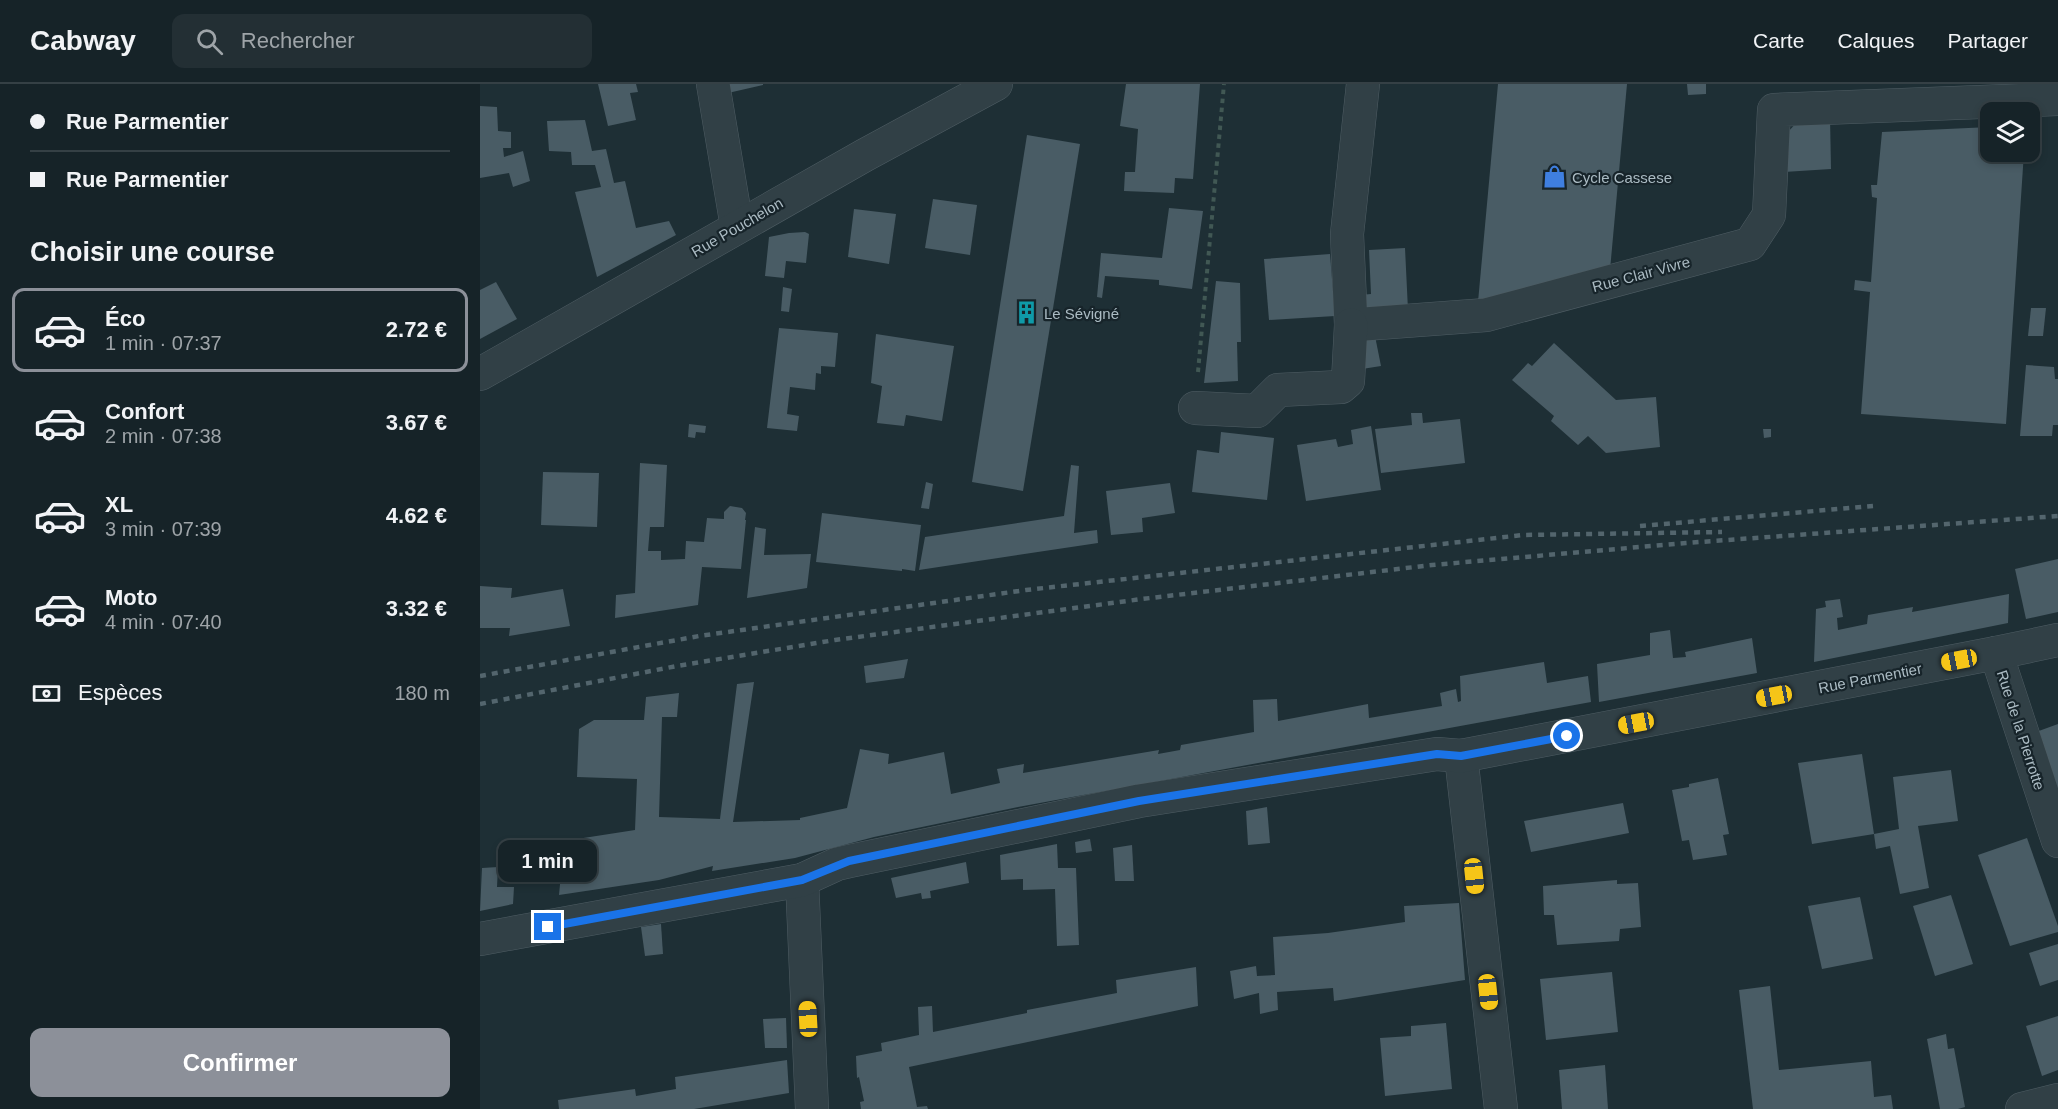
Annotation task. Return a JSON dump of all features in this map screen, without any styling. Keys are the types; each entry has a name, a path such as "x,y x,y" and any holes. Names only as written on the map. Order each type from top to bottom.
{"street":[{"path":"713,84 737,227"},
{"name":"Rue Pouchelon","path":"480,374 865,155 996,84"},
{"path":"1195,408 1257,411 1278,390 1341,387 1348,381 1352,325 1347,234 1363,84"},
{"name":"Rue Clair Vivre","path":"1352,325 1486,315 1750,244 1769,215 1774,110 2058,99"},
{"name":"Rue Parmentier","path":"480,939 802,880 849,861 1139,801 1437,754 1461,756 2058,640"},
{"name":"Rue de la Pierrotte","path":"1996,653 2058,841"},
{"path":"1461,756 1501,1109"},
{"path":"802,880 812,1109"},
{"path":"2022,1109 2058,1100"}],"path":[{"path":"1195,408 1224,84"}],"building":[{"path":"598,84 636,84 638,92 630,93 636,120 608,126"},
{"path":"727,84 763,84 763,85 728,93"},
{"path":"1126,84 1200,84 1193,179 1175,178 1174,193 1124,191 1125,172 1135,172 1138,129 1120,126"},
{"name":"Cycle Cassese","path":"1498,84 1627,84 1610,270 1478,302"},
{"path":"1687,84 1706,84 1706,94 1688,95"},
{"path":"480,106 497,107 498,131 511,132 511,148 503,148 504,157 523,151 530,181 513,187 509,173 480,178"},
{"path":"1802,117 1830,117 1831,169 1784,172 1786,134"},
{"path":"585,120 592,151 606,149 614,183 625,181 636,228 669,221 676,235 597,277 575,192 601,187 595,165 572,165 571,152 549,151 547,121"},
{"path":"1980,127 1980,162 2023,162 2006,424 1861,414 1870,292 1854,290 1855,280 1871,282 1877,198 1872,197 1871,185 1877,185 1882,132"},
{"name":"Le Sévigné","path":"1027,135 1080,144 1023,491 972,482"},
{"path":"933,199 977,205 970,255 925,248"},
{"path":"1169,208 1203,211 1192,289 1159,285 1159,280 1105,276 1102,298 1097,297 1101,253 1162,258"},
{"path":"854,209 896,214 889,264 848,257"},
{"path":"805,232 809,234 806,263 786,261 784,278 765,276 769,237"},
{"path":"1405,248 1408,310 1370,312 1360,295 1371,294 1369,250"},
{"path":"1330,254 1335,316 1269,320 1264,259"},
{"path":"1216,281 1240,283 1241,342 1237,342 1238,381 1204,383"},
{"path":"496,282 517,319 480,339 480,290"},
{"path":"783,287 792,289 789,312 781,311"},
{"path":"2031,308 2046,308 2043,336 2028,336"},
{"path":"779,328 838,333 835,367 821,366 821,374 816,373 815,390 790,387 787,414 799,416 797,431 767,428"},
{"path":"876,334 954,346 942,421 906,415 904,426 877,423 882,386 871,383"},
{"path":"1375,336 1381,366 1362,369 1357,337"},
{"path":"1554,343 1616,400 1656,397 1660,447 1606,453 1588,436 1578,445 1551,421 1554,416 1512,380 1528,363 1532,366"},
{"path":"2026,365 2054,367 2055,379 2058,379 2058,425 2053,425 2052,436 2020,436"},
{"path":"1411,413 1422,413 1423,423 1460,419 1465,463 1381,473 1375,429 1412,425"},
{"path":"689,424 706,426 705,433 696,432 695,438 688,437"},
{"path":"1371,426 1381,490 1306,501 1297,445 1336,439 1338,447 1353,444 1351,430"},
{"path":"1763,429 1771,429 1771,437 1764,438"},
{"path":"1221,432 1274,438 1267,500 1192,492 1197,450 1219,453"},
{"path":"640,463 667,465 664,527 650,527 648,551 661,551 661,560 685,559 686,541 704,542 707,518 724,519 724,512 730,506 742,508 746,513 746,520 741,569 702,567 698,605 615,618 616,595 635,593"},
{"path":"1071,465 1079,466 1074,533 1097,530 1098,543 919,570 925,537 1064,516"},
{"path":"543,472 599,473 597,527 541,525"},
{"path":"926,482 933,484 929,509 921,508"},
{"path":"1170,483 1175,513 1142,518 1143,532 1111,535 1106,491"},
{"path":"822,513 921,525 915,571 816,562"},
{"path":"755,527 766,529 764,555 811,554 807,588 747,598"},
{"path":"2058,559 2058,612 2026,619 2015,569"},
{"path":"480,586 512,588 511,598 563,589 570,626 509,636 510,628 480,628"},
{"path":"2009,594 2008,623 1814,662 1816,609 1826,607 1825,601 1840,599 1843,617 1837,618 1838,630 1867,624 1868,615 1913,607 1912,612"},
{"path":"1670,630 1673,658 1686,657 1685,652 1752,638 1757,673 1599,702 1597,664 1650,655 1650,633"},
{"path":"908,659 904,678 866,683 864,666"},
{"path":"1544,662 1547,683 1588,676 1591,702 1018,807 874,837 795,858 712,871 713,866 659,880 559,895 564,841 635,830 637,779 577,777 579,729 594,720 644,720 646,697 679,693 677,717 662,717 659,817 720,819 737,684 754,682 733,822 800,820 800,818 847,808 860,749 889,754 888,764 944,752 951,794 1000,783 997,769 1024,764 1023,773 1159,750 1158,754 1180,750 1181,745 1254,732 1253,700 1277,699 1278,721 1368,704 1369,718 1442,706 1440,693 1456,689 1458,702 1461,701 1460,676"},
{"path":"2058,724 2058,791 2036,732"},
{"path":"1862,754 1874,834 1812,844 1798,763"},
{"path":"1951,770 1958,821 1918,826 1929,888 1900,894 1890,846 1876,849 1874,834 1899,829 1893,777"},
{"path":"1718,778 1729,834 1723,835 1727,855 1693,860 1689,840 1682,841 1672,790"},
{"path":"1623,803 1629,833 1531,852 1524,821"},
{"path":"1267,807 1270,843 1248,845 1246,811"},
{"path":"2027,838 2058,926 2058,932 2010,946 1978,855"},
{"path":"1090,839 1092,851 1076,853 1075,842"},
{"path":"1057,844 1058,868 1076,868 1079,945 1057,946 1055,889 1023,890 1023,879 1001,880 1000,855"},
{"path":"1132,845 1134,881 1115,881 1113,848"},
{"path":"966,862 969,883 930,891 931,898 922,899 921,893 896,898 891,878"},
{"path":"498,867 497,887 514,887 513,904 480,911 482,868"},
{"path":"1617,880 1617,884 1638,883 1641,927 1620,929 1619,941 1557,945 1554,915 1544,915 1543,886"},
{"path":"1951,895 1973,964 1935,976 1913,906"},
{"path":"1860,897 1873,959 1822,969 1808,906"},
{"path":"1459,903 1465,980 1334,1001 1333,988 1277,992 1278,1010 1260,1014 1259,993 1234,999 1230,971 1256,966 1257,976 1275,975 1273,937 1328,933 1405,922 1404,906"},
{"path":"661,924 663,954 645,956 641,927"},
{"path":"2058,944 2058,980 2040,986 2029,953"},
{"path":"1196,967 1198,1006 909,1067 917,1107 927,1106 928,1109 861,1109 860,1102 864,1101 859,1077 857,1078 856,1056 882,1051 881,1043 919,1035 918,1007 932,1006 933,1032 1027,1013 1027,1010 1117,993 1116,980"},
{"path":"1612,972 1618,1032 1546,1040 1540,979"},
{"path":"1770,986 1779,1070 1871,1061 1874,1097 1891,1095 1893,1109 1753,1109 1739,990"},
{"path":"2058,1016 2058,1070 2042,1076 2026,1026"},
{"path":"786,1018 787,1048 765,1048 763,1019"},
{"path":"1446,1023 1452,1089 1385,1096 1380,1038 1411,1036 1411,1026"},
{"path":"1946,1034 1948,1049 1954,1048 1965,1107 1958,1109 1940,1109 1927,1039"},
{"path":"787,1060 789,1093 694,1109 559,1109 558,1100 635,1089 636,1096 676,1089 675,1077"},
{"path":"1605,1065 1608,1109 1562,1109 1559,1070"}],"railway":[{"path":"1640,526 1873,506"},
{"path":"480,704 677,666 835,640 1142,599 1432,565 1686,543 2058,516"},
{"path":"480,676 699,636 1026,590 1523,535 1722,532"}],"place":[{"name":"Cycle Cassese","path":"1554,177"},
{"name":"Le Sévigné","path":"1026,313"}],"route":[{"path":"548,927 802,880 849,861 1139,801 1437,754 1461,756 1567,736"}]}
